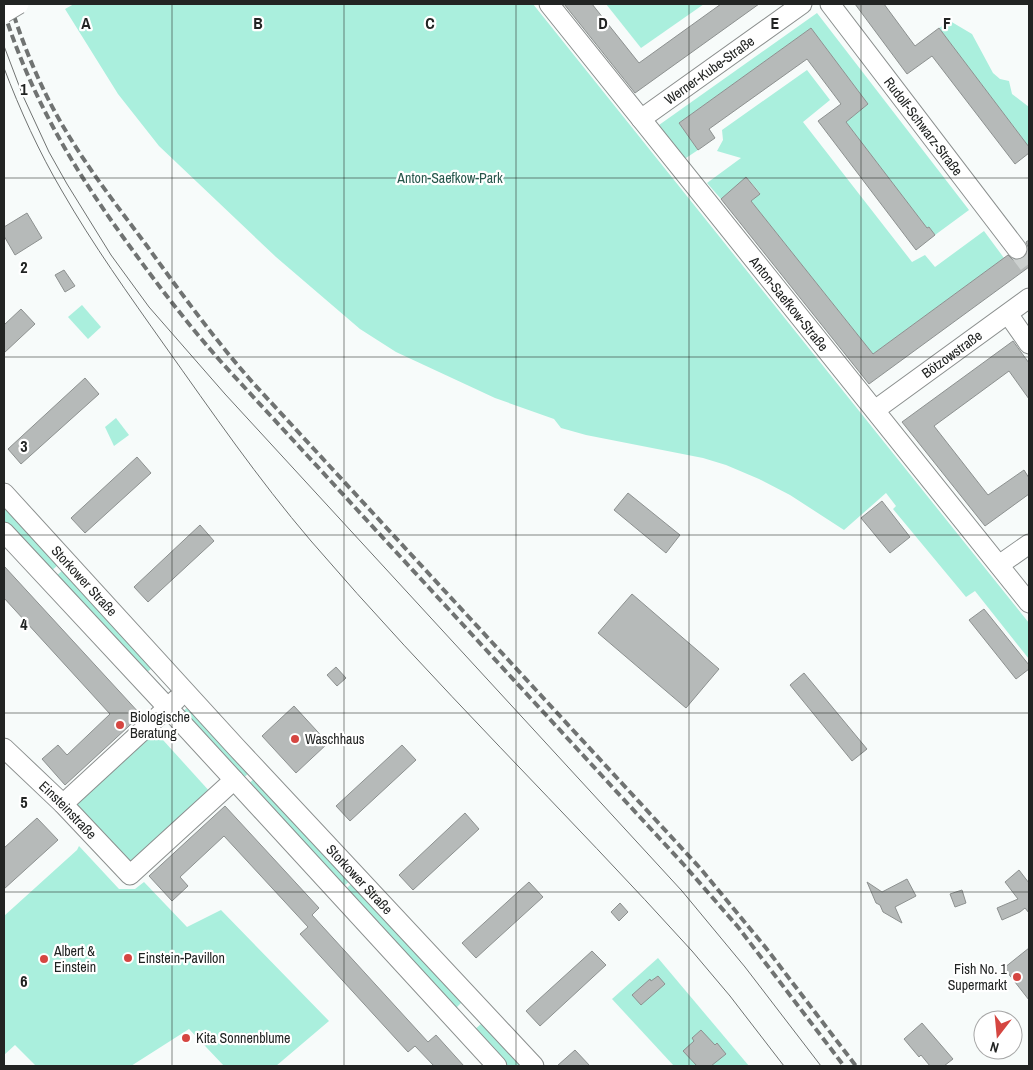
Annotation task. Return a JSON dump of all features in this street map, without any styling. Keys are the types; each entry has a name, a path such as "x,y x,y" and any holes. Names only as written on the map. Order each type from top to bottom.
{"street":[{"path":"4,13 19,4"},
{"name":"Anton-Saefkow-Straße","path":"549,4 1029,603"},
{"name":"Werner-Kube-Straße","path":"641,118 802,4"},
{"name":"Rudolf-Schwarz-Straße","path":"830,4 1017,249"},
{"name":"Bötzowstraße","path":"875,410 1029,298"},
{"path":"1008,314 1029,344"},
{"name":"Storkower Straße","path":"4,493 185,691 534,1066"},
{"name":"Storkower Straße","path":"4,532 497,1066"},
{"path":"999,565 1029,544"},
{"path":"64,804 185,691"},
{"name":"Einsteinstraße","path":"4,748 64,804 130,874 234,780"}],"green space":[{"name":"Anton-Saefkow-Park","path":"74,4 533,4 1029,623 1029,659 975,591 966,597 893,509 896,506 886,493 844,530 790,495 726,465 703,458 586,435 561,428 554,419 495,398 396,352 360,329 276,257 159,146 118,94 65,9"},
{"path":"606,4 704,4 641,48"},
{"path":"817,13 969,210 935,235 929,227 927,228 846,122 868,104 811,28 679,123 698,150 683,160 659,125"},
{"path":"950,21 972,34 993,73 1000,79 1009,81 1012,94 1029,107 1029,147 939,28"},
{"path":"807,70 830,100 803,122 912,262 925,255 935,267 984,231 1004,258 873,354 751,201 760,193 747,178 721,199 707,183 741,158 717,151 723,140 722,130"},
{"path":"82,305 101,327 88,339 68,317"},
{"path":"116,418 129,435 114,446 105,427"},
{"path":"4,503 59,564 49,573 4,523"},
{"path":"64,569 154,666 143,676 54,578"},
{"path":"190,705 251,771 239,782 178,716"},
{"path":"153,729 211,793 133,862 127,862 78,809 78,802"},
{"path":"256,777 351,880 339,890 245,787"},
{"path":"79,846 119,889 135,889 144,882 187,927 221,910 329,1021 276,1066 224,1066 189,1029 131,1066 36,1066 15,1045 4,1055 4,916 77,850"},
{"path":"353,882 463,1001 452,1012 342,893"},
{"path":"658,958 749,1066 674,1066 612,999"},
{"path":"482,1023 521,1066 504,1066 472,1032"}],"building":[{"path":"564,4 592,4 639,63 721,4 759,4 635,93"},
{"path":"855,4 884,4 915,46 939,28 1029,147 1029,153 1015,164 932,56 907,74"},
{"path":"811,28 868,104 846,122 927,228 929,227 935,235 916,250 818,121 841,104 807,59 709,129 715,138 698,150 679,123"},
{"path":"746,177 760,194 751,201 873,354 1008,255 1013,260 1023,258 1028,253 1026,242 1029,240 1029,267 869,384 721,199"},
{"path":"27,213 42,238 15,255 4,236 4,227"},
{"path":"64,270 75,286 65,292 55,275"},
{"path":"21,309 35,324 4,353 4,325"},
{"path":"1013,341 1029,363 1029,399 1009,371 934,426 988,495 1024,470 1029,478 1029,494 985,526 902,422"},
{"path":"85,378 99,394 21,464 8,449"},
{"path":"137,457 151,473 85,533 71,518"},
{"path":"628,493 680,535 666,553 614,510"},
{"path":"882,501 910,537 890,553 861,518"},
{"path":"200,525 214,541 148,602 134,587"},
{"path":"4,566 141,715 65,785 42,759 58,745 67,755 110,714 4,598"},
{"path":"632,594 719,669 686,708 598,633"},
{"path":"984,609 1029,665 1029,669 1016,679 969,620"},
{"path":"336,667 346,678 337,686 327,675"},
{"path":"804,673 867,749 852,761 790,685"},
{"name":"Waschhaus","path":"294,706 328,743 296,773 262,736"},
{"path":"402,745 416,760 350,821 336,806"},
{"path":"225,806 319,908 312,915 428,1042 436,1035 464,1066 434,1066 415,1046 408,1052 300,934 308,927 224,836 180,877 188,886 172,901 149,876"},
{"path":"465,813 479,829 413,890 399,875"},
{"path":"37,818 58,840 4,889 4,848"},
{"path":"1019,870 1029,883 1029,913 1025,908 1002,920 997,908 1018,899 1005,882"},
{"path":"907,879 916,896 895,907 902,923 883,912 880,905 876,903 867,882 882,892"},
{"path":"529,882 543,897 476,958 462,943"},
{"path":"962,890 966,903 955,907 950,894"},
{"path":"620,903 628,912 619,921 611,912"},
{"path":"1029,948 1029,1000 1004,968"},
{"path":"592,951 606,965 540,1026 526,1011"},
{"path":"658,976 665,984 641,1005 632,995 650,979 651,981"},
{"path":"922,1023 953,1059 944,1066 930,1066 921,1055 919,1057 904,1039"},
{"path":"701,1030 715,1045 717,1043 726,1054 711,1066 697,1066 683,1051 694,1041 692,1038"},
{"path":"575,1050 590,1066 557,1066"}],"tunnel":[{"path":"1017,249 1029,265"}],"tram line":[{"path":"4,46 23,96 49,152 111,255 149,307 225,394 682,891 745,967 821,1066"},
{"path":"4,68 38,146 86,231 165,346 272,494 311,541 404,645 692,951 730,996 784,1066"}],"railway":[{"path":"10,4 36,72 65,130 99,181 212,333 254,384 700,868 766,948 856,1066"},
{"path":"4,12 28,76 74,164 142,263 199,336 685,866 738,927 844,1066"}],"place":[{"name":"Biologische Beratung","path":"120,725"},
{"name":"Waschhaus","path":"295,739"},
{"name":"Einstein-Pavillon","path":"128,958"},
{"name":"Albert & Einstein","path":"44,959"},
{"name":"Fish No. 1 Supermarkt","path":"1017,977"},
{"name":"Kita Sonnenblume","path":"186,1038"}]}
